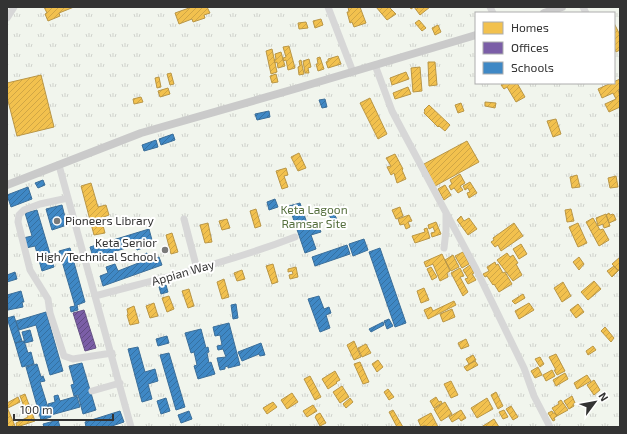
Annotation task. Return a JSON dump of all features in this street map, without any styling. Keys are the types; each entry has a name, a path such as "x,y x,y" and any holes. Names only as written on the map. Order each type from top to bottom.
{"main road":[{"path":"547,12 562,7"},
{"path":"7,185 141,133 353,72 475,34"}],"street":[{"path":"7,18 14,7"},
{"path":"328,7 353,72"},
{"path":"374,65 392,111 476,269 524,368 534,396 550,427"},
{"path":"58,165 112,353 131,427"},
{"path":"68,198 34,206 24,210 19,215 18,222 25,253 30,270 48,299 50,313 64,356 73,359 112,353"},
{"path":"444,248 446,212"},
{"path":"184,219 197,269"},
{"name":"Appian Way","path":"95,296 197,269 269,247 295,237"},
{"path":"92,391 120,384"}],"green space":[{"name":"Keta Lagoon Ramsar Site","path":"7,7 620,7 620,427 7,427"}],"building: Homes":[{"path":"44,7 74,7 59,13 60,16 48,21 45,14 47,13"},
{"path":"188,7 207,7 210,13 204,15 205,18 193,22 192,19 179,24 175,13 189,8"},
{"path":"348,7 360,7 366,23 354,27 352,22 350,23 347,12 349,12"},
{"path":"376,7 389,7 396,14 387,20"},
{"path":"414,7 430,7 420,15"},
{"path":"321,19 323,25 315,28 313,21"},
{"path":"419,20 426,28 422,31 415,23"},
{"path":"306,22 308,28 299,29 298,23"},
{"path":"438,25 441,32 435,35 432,28"},
{"path":"615,25 620,35 620,50 616,52"},
{"path":"289,46 295,68 288,70 286,60 283,61 283,58 286,57 283,47"},
{"path":"272,49 277,72 271,74 266,51"},
{"path":"281,52 285,66 278,68 277,62 275,63 274,60 276,59 275,54"},
{"path":"338,56 341,64 328,68 326,62 328,59"},
{"path":"320,57 324,69 318,71 316,64 318,64 317,58"},
{"path":"309,59 311,67 308,68 309,73 305,73 303,61"},
{"path":"301,60 304,74 299,75 298,67 300,66 299,61"},
{"path":"428,62 435,62 437,85 429,86"},
{"path":"420,67 422,91 413,92 411,68"},
{"path":"406,72 409,79 392,85 390,78"},
{"path":"171,73 174,84 170,85 167,74"},
{"path":"276,74 278,82 272,83 270,76"},
{"path":"41,75 54,127 17,136 7,97 7,83"},
{"path":"159,77 161,87 157,88 155,78"},
{"path":"620,79 620,89 618,90 620,96 620,107 609,112 605,104 616,99 613,93 602,98 598,89 609,84 615,84 615,81"},
{"path":"518,84 525,97 516,102 507,87 504,89 501,85"},
{"path":"408,87 411,94 395,99 393,93"},
{"path":"168,88 170,94 160,97 158,91"},
{"path":"141,97 143,102 134,104 133,99"},
{"path":"370,98 387,134 378,139 360,103"},
{"path":"485,102 496,103 495,108 485,106"},
{"path":"461,103 464,111 458,113 455,105"},
{"path":"429,105 450,125 445,131 439,126 438,127 424,113 424,110"},
{"path":"556,119 561,134 553,137 547,121"},
{"path":"467,141 479,162 435,186 424,164"},
{"path":"299,153 306,168 298,171 291,157"},
{"path":"395,154 403,169 402,170 406,179 397,183 394,173 391,175 387,167 391,166 386,158"},
{"path":"286,168 288,175 284,176 288,187 282,189 276,171"},
{"path":"460,174 465,183 460,186 463,190 458,193 454,188 451,190 449,186 452,184 450,180"},
{"path":"577,175 580,187 572,188 570,177"},
{"path":"616,176 618,187 610,188 608,178"},
{"path":"470,182 477,193 469,198 467,193 470,192 468,188 465,190 463,186"},
{"path":"91,183 98,207 106,205 109,215 101,218 105,233 94,235 81,186"},
{"path":"445,185 451,195 444,200 438,189"},
{"path":"400,207 403,216 396,219 392,210"},
{"path":"256,209 261,226 255,228 250,211"},
{"path":"571,209 574,221 567,222 565,210"},
{"path":"609,213 610,215 614,215 616,220 609,223 606,215"},
{"path":"606,214 610,226 604,228 603,224 598,226 596,218"},
{"path":"409,215 412,221 408,222 410,227 406,229 404,224 400,225 398,219"},
{"path":"461,216 464,221 469,218 477,229 468,235 457,220"},
{"path":"593,218 600,230 603,229 609,240 599,246 586,222"},
{"path":"227,219 230,228 222,230 219,221"},
{"path":"436,222 441,234 432,237 431,233 435,232 433,227 429,229 428,225"},
{"path":"208,223 212,242 205,243 200,225"},
{"path":"514,223 523,236 501,251 498,245 495,247 491,242 494,240 493,238"},
{"path":"578,223 587,243 578,247 569,227"},
{"path":"427,228 430,238 415,243 412,236 425,232 424,229"},
{"path":"172,233 178,252 171,254 166,235"},
{"path":"521,244 527,254 519,259 513,249"},
{"path":"463,252 469,264 462,268 455,256"},
{"path":"507,253 510,257 513,255 518,263 516,264 522,275 513,281 497,260"},
{"path":"442,254 450,271 447,273 448,277 440,281 433,264 426,267 424,262"},
{"path":"453,255 459,267 451,271 445,260"},
{"path":"579,257 584,264 579,270 573,262"},
{"path":"620,257 620,270 619,271 612,264"},
{"path":"495,262 496,265 498,264 503,273 505,272 512,284 499,292 487,276 485,277 483,274 489,271 487,267"},
{"path":"273,264 278,282 272,284 266,266"},
{"path":"470,265 474,273 472,274 476,280 468,284 465,279 468,278 463,270"},
{"path":"614,266 618,271 612,277 607,271"},
{"path":"296,267 298,277 290,279 289,275 293,274 292,271 288,272 288,269"},
{"path":"431,267 437,277 432,280 427,269"},
{"path":"460,268 464,276 460,277 468,292 463,296 451,273"},
{"path":"242,270 245,279 237,281 234,273"},
{"path":"224,279 229,297 222,299 217,282"},
{"path":"594,281 601,289 588,300 581,292"},
{"path":"563,282 571,296 562,302 554,288"},
{"path":"424,288 429,300 421,303 417,291"},
{"path":"189,289 194,306 188,308 182,291"},
{"path":"523,294 525,298 515,304 512,301"},
{"path":"169,296 174,309 167,312 162,298"},
{"path":"454,301 456,305 428,319 424,310 431,307 433,311"},
{"path":"154,303 158,316 150,318 146,306"},
{"path":"529,303 534,310 519,319 515,311"},
{"path":"578,304 584,312 576,318 570,310"},
{"path":"134,306 139,323 130,325 127,309"},
{"path":"452,309 455,317 443,322 440,314"},
{"path":"605,327 614,338 611,342 601,331"},
{"path":"466,339 469,346 461,349 458,343"},
{"path":"354,341 361,357 354,360 347,345"},
{"path":"366,344 371,353 362,357 358,348"},
{"path":"593,346 596,350 588,355 586,351"},
{"path":"556,354 565,371 557,375 549,357"},
{"path":"473,355 476,360 469,364 466,359"},
{"path":"540,357 544,364 540,367 535,359"},
{"path":"378,360 383,367 377,372 372,364"},
{"path":"475,361 478,365 467,371 464,367"},
{"path":"360,362 369,382 363,384 354,364"},
{"path":"538,367 542,375 535,378 531,371"},
{"path":"552,370 555,376 546,381 543,375"},
{"path":"335,371 340,380 328,389 322,379"},
{"path":"565,373 568,379 556,386 553,380"},
{"path":"587,375 591,381 577,389 574,383"},
{"path":"310,376 321,397 315,400 304,379"},
{"path":"594,380 600,390 594,395 587,385"},
{"path":"451,381 458,395 451,398 444,384"},
{"path":"342,386 349,397 340,403 333,392"},
{"path":"388,389 394,397 389,400 384,392"},
{"path":"496,392 503,406 498,409 491,395"},
{"path":"292,393 298,402 287,409 281,400"},
{"path":"25,394 35,421 17,427 16,423 28,417 20,396"},
{"path":"572,396 575,403 573,404 574,406 569,409 564,401"},
{"path":"18,397 20,402 8,408 7,403"},
{"path":"436,397 439,402 441,401 442,403 434,408 430,401"},
{"path":"350,398 353,402 346,408 343,404"},
{"path":"487,398 493,409 477,418 471,408"},
{"path":"561,400 568,410 557,416 552,408 559,404 558,402"},
{"path":"273,402 277,407 267,414 263,408"},
{"path":"445,402 452,414 441,421 434,409"},
{"path":"313,405 317,411 307,417 303,411"},
{"path":"511,406 518,417 513,420 506,409"},
{"path":"7,407 15,426 13,427 7,427"},
{"path":"393,410 403,427 397,427 389,412"},
{"path":"461,410 466,418 461,421 459,418 452,422 449,417"},
{"path":"504,410 508,417 503,419 499,412"},
{"path":"552,411 557,416 553,421 548,413"},
{"path":"320,413 326,423 320,426 315,417"},
{"path":"431,413 438,427 426,427 425,425 421,427 418,420"},
{"path":"494,419 499,427 483,427 483,426"}],"building: Offices":[{"path":"84,310 96,348 85,351 73,313"}],"building: Schools":[{"path":"325,99 327,107 322,108 319,100"},
{"path":"269,111 270,117 257,120 255,114"},
{"path":"173,134 175,140 161,145 159,139"},
{"path":"156,140 158,147 144,151 142,145"},
{"path":"43,180 45,185 38,188 35,183"},
{"path":"28,187 32,199 11,207 7,195"},
{"path":"275,199 278,207 269,210 267,202"},
{"path":"300,203 308,226 317,222 321,232 311,235 316,249 305,253 289,206"},
{"name":"Pioneers Library","path":"62,205 67,225 52,230 46,209"},
{"path":"37,210 54,267 42,271 35,246 26,248 23,238 32,236 25,213"},
{"path":"333,212 338,221 333,224 329,214"},
{"path":"149,229 152,240 144,242 146,247 137,250 136,245 113,252 115,258 107,260 105,254 93,257 90,247"},
{"path":"364,239 368,250 353,256 349,244"},
{"path":"347,245 350,254 315,266 312,257"},
{"path":"70,248 85,302 77,305 78,310 71,312 70,307 75,306 59,251"},
{"path":"380,248 406,323 395,327 369,252"},
{"path":"147,253 150,260 159,257 162,265 103,286 100,276 108,273 106,267 115,264 118,271 141,262 139,256"},
{"path":"15,272 17,279 7,282 7,275"},
{"path":"166,285 168,292 161,294 159,287"},
{"path":"21,291 24,302 22,302 23,307 8,310 7,295"},
{"path":"319,296 324,309 329,307 331,313 326,315 330,328 320,332 308,299"},
{"path":"236,304 238,318 233,319 231,305"},
{"path":"46,312 63,371 50,375 36,325 19,330 16,321"},
{"path":"14,316 22,341 15,343 7,318"},
{"path":"389,319 393,326 387,329 384,321"},
{"path":"383,322 384,325 371,332 369,329"},
{"path":"229,323 240,365 228,368 228,366 225,367 225,369 220,370 217,358 226,357 223,349 218,350 217,346 222,345 220,335 215,336 213,327"},
{"path":"201,329 206,348 208,347 209,352 207,353 209,363 211,362 215,374 198,379 194,366 197,365 194,352 191,353 185,333"},
{"path":"30,330 33,341 25,343 22,332"},
{"path":"167,336 169,343 158,346 156,339"},
{"path":"24,341 28,353 31,352 34,364 22,367 15,343"},
{"path":"261,343 265,355 260,356 259,354 242,361 238,352"},
{"path":"138,347 145,372 155,369 158,381 148,384 152,399 142,402 128,349"},
{"path":"169,353 185,407 176,410 160,355"},
{"path":"82,363 96,410 83,414 78,395 74,396 71,385 74,384 69,366"},
{"path":"37,364 41,377 43,376 45,381 40,382 51,417 41,420 26,367"},
{"path":"58,395 60,401 77,396 80,407 51,415 48,404 55,402 54,396"},
{"path":"166,398 170,411 161,414 157,401"},
{"path":"120,411 124,422 109,427 86,427 85,422"},
{"path":"189,411 192,419 181,423 178,415"},
{"path":"58,420 60,427 44,427 43,424"}],"place":[{"name":"Pioneers Library","path":"57,221"},
{"name":"Keta Senior High/Technical School","path":"165,250"}]}
